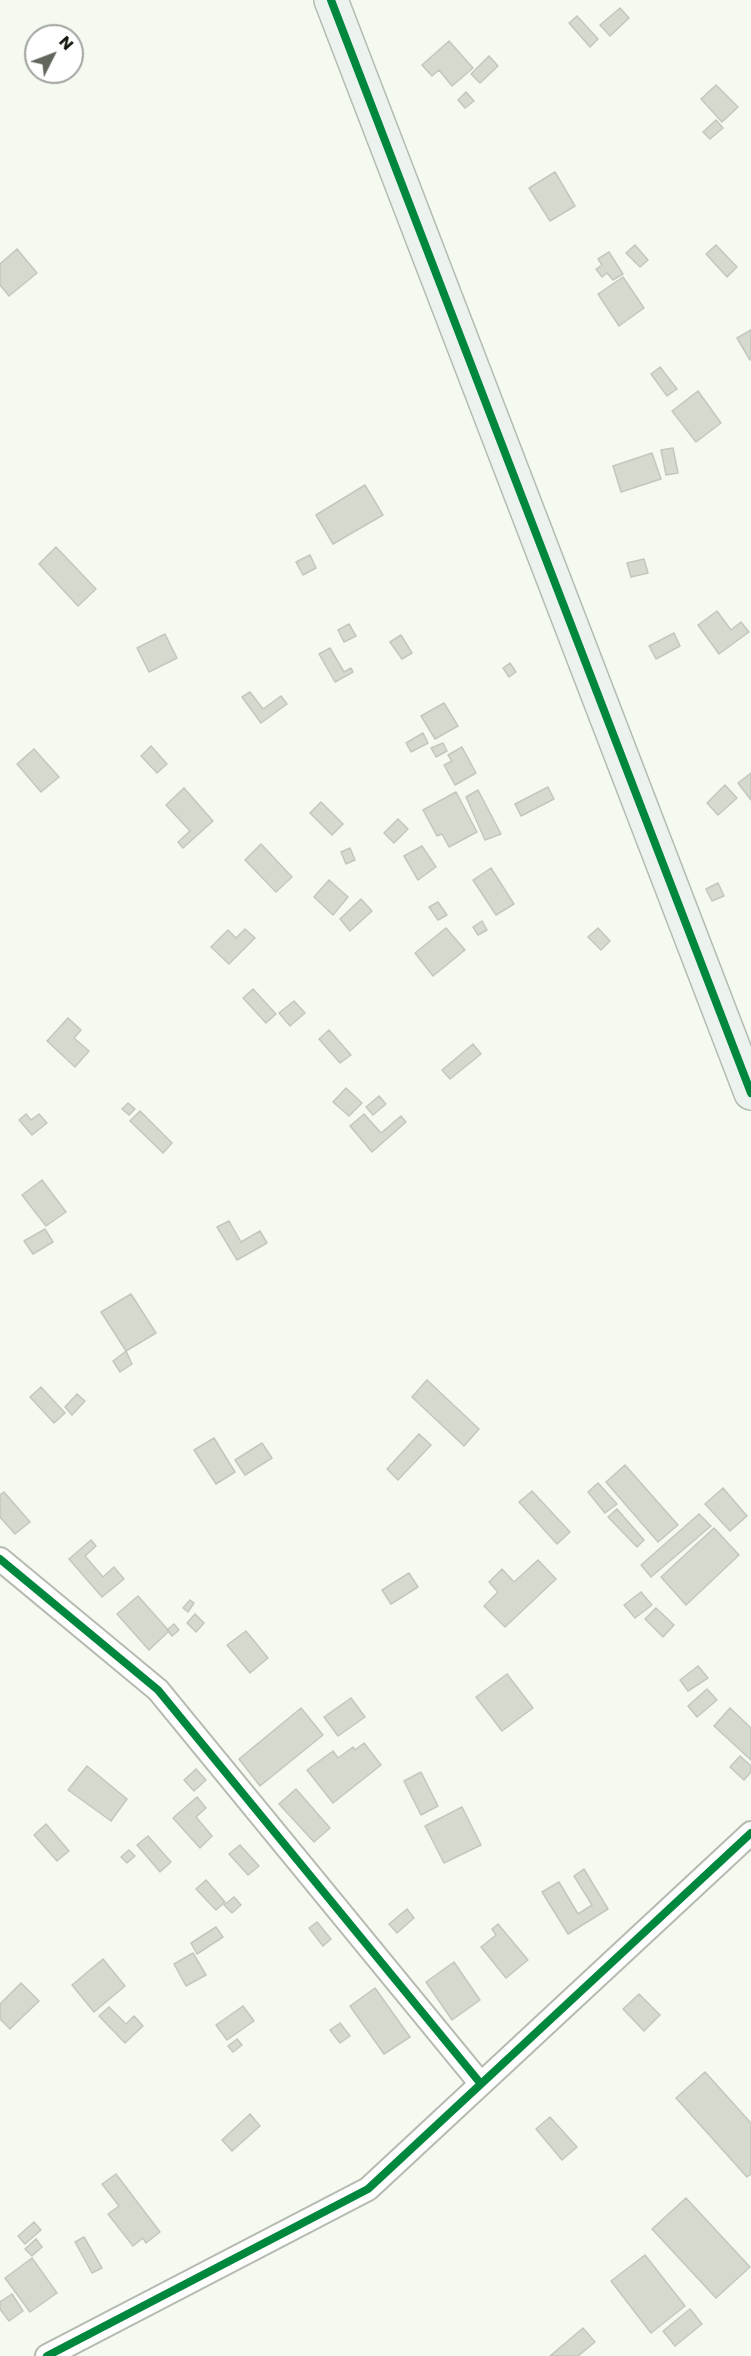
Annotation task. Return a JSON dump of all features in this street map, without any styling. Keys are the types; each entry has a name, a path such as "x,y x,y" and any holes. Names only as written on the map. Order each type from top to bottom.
{"street":[{"path":"331,0 751,1093"},
{"path":"0,1559 158,1690 481,2084"},
{"path":"47,2356 368,2189 751,1833"}],"building":[{"path":"620,8 629,18 610,36 600,25"},
{"path":"577,16 598,39 590,47 569,23"},
{"path":"449,41 473,68 452,86 439,70 432,76 422,65"},
{"path":"489,56 498,66 480,83 471,74"},
{"path":"716,85 738,107 722,122 701,99"},
{"path":"466,92 474,101 465,108 458,100"},
{"path":"716,120 723,128 710,139 703,132"},
{"path":"555,172 575,206 550,221 529,188"},
{"path":"635,245 648,260 640,267 626,253"},
{"path":"716,245 737,267 727,277 706,254"},
{"path":"17,249 37,273 9,296 0,285 0,264"},
{"path":"609,252 623,274 613,280 607,273 602,277 596,269 602,265 598,259"},
{"path":"623,277 644,308 619,326 598,294"},
{"path":"751,330 751,359 750,360 737,338"},
{"path":"660,367 677,389 667,396 651,374"},
{"path":"698,391 721,423 696,442 672,411"},
{"path":"673,448 678,473 666,475 661,450"},
{"path":"652,453 661,479 621,492 613,466"},
{"path":"365,485 383,515 333,544 316,515"},
{"path":"56,547 96,589 78,606 39,564"},
{"path":"310,555 316,568 303,575 296,562"},
{"path":"644,559 648,573 631,577 627,563"},
{"path":"717,611 731,630 741,622 749,632 719,654 698,625"},
{"path":"349,624 356,636 344,642 338,630"},
{"path":"674,633 680,646 656,659 649,646"},
{"path":"165,634 177,658 149,672 137,648"},
{"path":"401,635 412,653 402,659 390,642"},
{"path":"330,648 344,672 351,668 353,672 335,682 319,654"},
{"path":"510,663 516,672 509,677 503,668"},
{"path":"250,692 263,709 281,696 287,704 261,723 242,697"},
{"path":"444,703 458,726 435,739 421,716"},
{"path":"423,733 428,743 411,752 406,743"},
{"path":"443,743 447,751 436,757 431,748"},
{"path":"151,746 167,764 157,773 141,756"},
{"path":"462,747 476,773 455,785 444,765 452,761 448,755"},
{"path":"34,749 59,777 41,792 17,764"},
{"path":"751,773 751,800 738,783"},
{"path":"725,785 737,798 718,815 707,803"},
{"path":"548,787 554,799 521,816 515,804"},
{"path":"184,788 213,821 183,848 178,842 190,831 166,805"},
{"path":"478,790 501,834 485,840 466,797"},
{"path":"456,792 477,832 449,847 442,834 437,836 423,810"},
{"path":"321,802 343,824 332,835 310,813"},
{"path":"398,819 408,829 394,843 384,833"},
{"path":"261,844 292,877 276,892 245,860"},
{"path":"422,846 436,867 418,880 404,856"},
{"path":"350,848 355,860 346,864 341,852"},
{"path":"491,868 514,904 496,915 473,880"},
{"path":"329,880 348,897 333,915 314,897"},
{"path":"718,883 724,896 712,901 706,889"},
{"path":"361,899 372,911 350,931 340,919"},
{"path":"438,902 447,915 438,920 429,907"},
{"path":"482,921 487,930 478,935 473,927"},
{"path":"446,928 465,950 433,976 415,953"},
{"path":"598,928 610,941 601,950 588,937"},
{"path":"245,929 255,938 229,964 211,947 228,930 236,938"},
{"path":"253,989 276,1014 266,1023 243,998"},
{"path":"294,1001 305,1013 290,1026 279,1013"},
{"path":"68,1018 81,1030 74,1038 89,1051 75,1067 47,1041"},
{"path":"329,1030 351,1055 340,1063 319,1039"},
{"path":"473,1044 481,1054 450,1079 442,1070"},
{"path":"346,1088 362,1103 349,1116 333,1102"},
{"path":"379,1096 386,1104 373,1115 366,1107"},
{"path":"128,1103 135,1109 129,1115 122,1109"},
{"path":"140,1111 172,1143 163,1153 130,1121"},
{"path":"26,1114 31,1120 39,1114 47,1123 32,1135 19,1120"},
{"path":"364,1114 381,1133 401,1116 406,1122 372,1152 350,1126"},
{"path":"42,1180 66,1212 46,1226 22,1195"},
{"path":"229,1221 241,1242 260,1231 267,1243 237,1260 217,1227"},
{"path":"45,1229 53,1242 33,1254 24,1241"},
{"path":"131,1294 156,1333 126,1351 101,1312"},
{"path":"126,1351 132,1364 120,1372 113,1361"},
{"path":"427,1380 479,1429 464,1446 412,1397"},
{"path":"41,1387 65,1413 54,1423 30,1397"},
{"path":"77,1394 85,1401 72,1415 65,1407"},
{"path":"419,1434 431,1445 398,1480 387,1469"},
{"path":"214,1438 235,1472 216,1484 194,1450"},
{"path":"262,1443 272,1458 245,1475 235,1460"},
{"path":"625,1465 678,1525 658,1542 606,1482"},
{"path":"598,1483 617,1504 605,1513 588,1492"},
{"path":"723,1488 747,1516 730,1531 705,1504"},
{"path":"532,1491 570,1532 557,1544 519,1502"},
{"path":"4,1492 30,1522 15,1534 0,1517 0,1495"},
{"path":"617,1509 644,1540 637,1547 608,1517"},
{"path":"699,1514 711,1526 651,1577 641,1565"},
{"path":"714,1528 739,1555 686,1605 661,1577"},
{"path":"91,1540 96,1546 85,1556 103,1577 114,1567 124,1579 102,1597 69,1559"},
{"path":"538,1560 556,1579 505,1627 484,1606 498,1592 489,1582 502,1569 514,1582"},
{"path":"409,1573 418,1587 391,1604 382,1590"},
{"path":"641,1592 652,1605 635,1618 624,1605"},
{"path":"138,1596 169,1631 149,1650 117,1614"},
{"path":"190,1600 194,1603 188,1612 183,1608"},
{"path":"656,1608 674,1625 663,1637 645,1619"},
{"path":"195,1614 204,1623 196,1632 187,1623"},
{"path":"174,1624 179,1630 172,1636 167,1630"},
{"path":"246,1631 268,1658 250,1673 227,1645"},
{"path":"698,1666 708,1678 688,1691 680,1680"},
{"path":"507,1674 533,1708 502,1731 476,1697"},
{"path":"707,1689 717,1700 697,1717 688,1706"},
{"path":"351,1698 365,1717 338,1736 324,1717"},
{"path":"301,1708 323,1735 260,1786 239,1759"},
{"path":"730,1708 751,1728 751,1760 714,1726"},
{"path":"364,1743 381,1765 333,1803 307,1770 333,1751 338,1758 353,1747 355,1750"},
{"path":"740,1756 751,1766 751,1772 744,1780 730,1767"},
{"path":"87,1766 127,1799 111,1821 68,1790"},
{"path":"196,1769 206,1780 194,1791 184,1780"},
{"path":"421,1772 438,1806 421,1815 404,1781"},
{"path":"296,1789 330,1828 314,1842 279,1804"},
{"path":"197,1797 206,1808 196,1817 212,1836 200,1848 173,1818"},
{"path":"462,1807 481,1845 444,1863 425,1826"},
{"path":"46,1824 69,1851 57,1861 34,1835"},
{"path":"148,1836 171,1862 160,1872 137,1845"},
{"path":"240,1845 259,1866 248,1875 229,1854"},
{"path":"129,1850 135,1856 127,1863 121,1857"},
{"path":"584,1869 608,1909 568,1934 542,1892 559,1882 578,1914 592,1905 574,1876"},
{"path":"206,1880 225,1902 216,1910 196,1889"},
{"path":"234,1897 241,1905 232,1913 224,1905"},
{"path":"407,1909 414,1918 397,1933 389,1924"},
{"path":"317,1922 331,1939 323,1946 309,1928"},
{"path":"498,1924 528,1960 506,1978 481,1947 496,1935 492,1929"},
{"path":"216,1927 223,1937 197,1954 191,1943"},
{"path":"193,1953 206,1975 186,1986 174,1964"},
{"path":"103,1959 125,1986 94,2012 72,1985"},
{"path":"454,1962 480,2000 452,2020 426,1982"},
{"path":"21,1983 39,2001 10,2029 0,2019 0,2004"},
{"path":"375,1988 410,2037 384,2054 350,2006"},
{"path":"639,1994 660,2015 644,2031 623,2009"},
{"path":"243,2006 254,2021 227,2040 216,2025"},
{"path":"109,2007 126,2024 134,2016 143,2026 125,2043 99,2016"},
{"path":"340,2023 350,2036 340,2043 330,2030"},
{"path":"237,2039 242,2045 233,2052 228,2046"},
{"path":"705,2072 751,2123 751,2174 747,2177 676,2098"},
{"path":"250,2114 260,2126 232,2151 222,2140"},
{"path":"550,2117 577,2147 562,2160 536,2129"},
{"path":"116,2174 160,2232 146,2243 143,2238 133,2246 108,2214 119,2206 102,2184"},
{"path":"686,2198 750,2267 716,2298 652,2229"},
{"path":"34,2222 41,2230 25,2244 18,2236"},
{"path":"84,2237 102,2268 92,2273 75,2242"},
{"path":"36,2239 42,2247 32,2256 25,2249"},
{"path":"645,2255 685,2306 651,2333 611,2281"},
{"path":"32,2258 57,2293 30,2312 5,2278"},
{"path":"12,2294 23,2311 9,2321 0,2309 0,2302"},
{"path":"690,2309 702,2324 675,2346 663,2331"},
{"path":"583,2328 595,2342 578,2356 550,2356"}],"cycle path":[{"path":"331,0 751,1093"},
{"path":"0,1559 158,1690 481,2084"},
{"path":"47,2356 368,2189 751,1833"}]}
